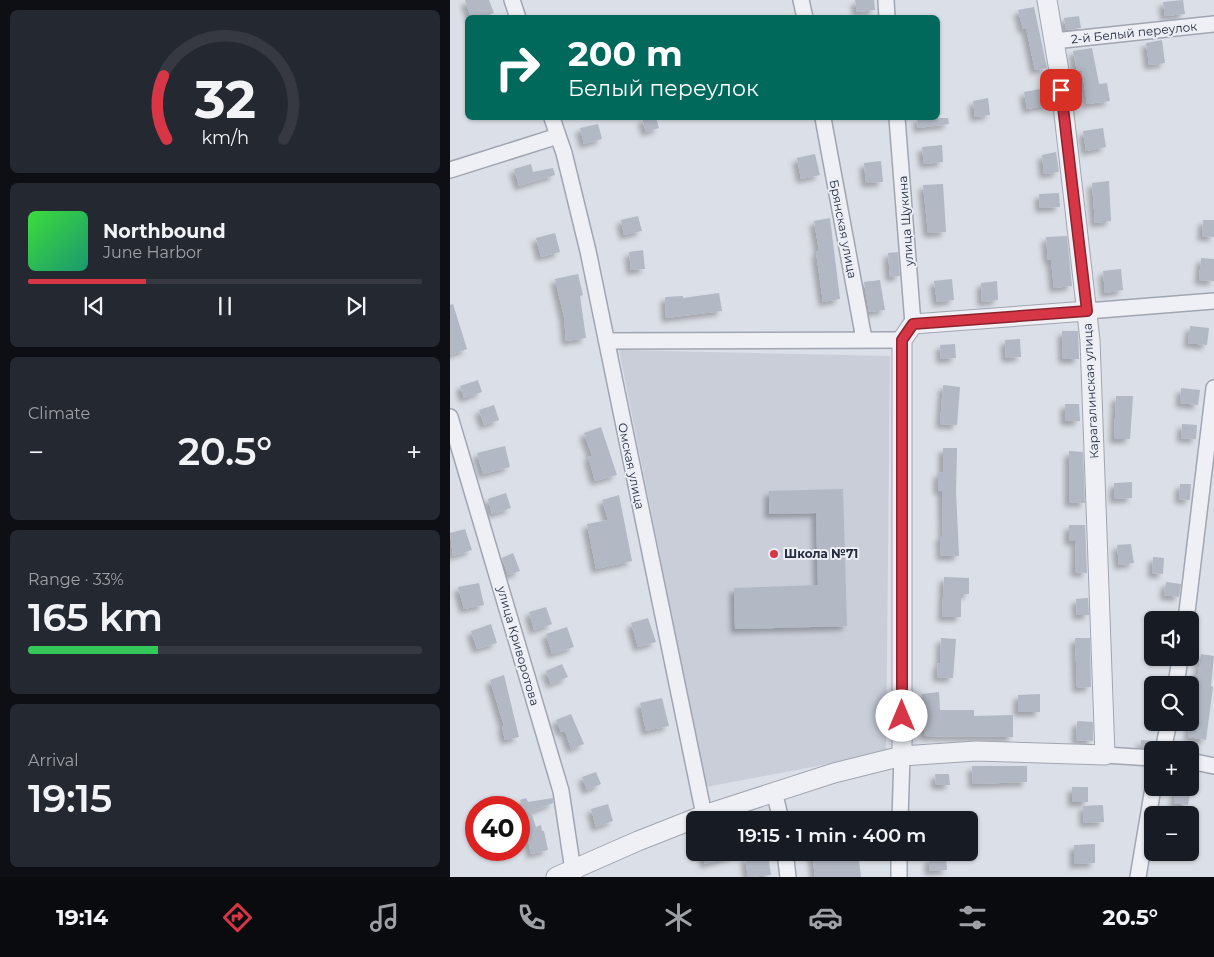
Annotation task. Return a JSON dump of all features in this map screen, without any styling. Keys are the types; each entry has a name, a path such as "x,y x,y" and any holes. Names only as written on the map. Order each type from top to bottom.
{"street":[{"path":"512,0 517,15"},
{"path":"801,0 804,15"},
{"path":"886,0 887,15"},
{"name":"Карагалинская улица","path":"1048,0 1090,340 1105,755"},
{"name":"2-й Белый переулок","path":"1054,41 1214,24"},
{"name":"Омская улица","path":"553,120 588,251 703,811"},
{"name":"Брянская улица","path":"824,120 864,339"},
{"name":"улица Щукина","path":"897,120 908,332 900,811"},
{"path":"450,170 558,136"},
{"path":"607,341 864,339 1087,311 1214,301"},
{"path":"1188,611 1208,488 1214,388"},
{"name":"улица Криворотова","path":"450,417 561,791 567,875"},
{"path":"716,811 834,773 902,756 976,751 1144,757"},
{"path":"1199,764 1214,766"},
{"path":"774,791 779,811"},
{"path":"1138,877 1152,796"},
{"path":"567,875 638,841 686,822"},
{"path":"786,861 788,877"},
{"path":"899,861 899,877"}],"shaded area":[{"name":"Школа №71","path":"619,350 890,356 886,753 706,787"}],"building":[{"path":"465,0 489,0 494,13 489,15 470,15"},
{"path":"855,0 874,0 875,10 857,12"},
{"path":"1183,0 1185,14 1165,16 1163,2"},
{"path":"1034,7 1047,68 1035,70 1026,28 1023,29 1018,10"},
{"path":"1079,16 1081,28 1066,30 1064,18"},
{"path":"1162,40 1165,63 1149,65 1146,43"},
{"path":"1092,48 1099,84 1107,83 1110,101 1087,104 1082,70 1077,71 1073,51"},
{"path":"1046,88 1049,105 1027,109 1024,92"},
{"path":"988,98 990,115 975,117 973,101"},
{"path":"948,118 949,124 918,128 917,120"},
{"path":"643,120 657,120 659,128 646,132"},
{"path":"598,124 602,139 584,144 580,128"},
{"path":"1103,128 1106,147 1086,151 1083,131"},
{"path":"942,145 943,162 924,164 922,147"},
{"path":"1056,152 1059,172 1044,174 1042,155"},
{"path":"815,154 820,175 801,179 797,158"},
{"path":"881,161 883,182 866,183 864,163"},
{"path":"531,164 533,172 553,168 555,175 519,186 514,169"},
{"path":"1109,181 1111,221 1095,223 1092,183"},
{"path":"943,184 946,232 928,233 923,185"},
{"path":"1059,193 1060,207 1040,208 1039,194"},
{"path":"638,216 642,231 624,235 621,220"},
{"path":"830,218 840,299 823,302 816,252 819,251 814,221"},
{"path":"1203,220 1214,220 1214,237 1202,236"},
{"path":"555,233 560,252 541,257 536,238"},
{"path":"1067,236 1072,286 1054,288 1051,260 1048,260 1046,237"},
{"path":"643,250 645,269 631,270 629,252"},
{"path":"898,252 900,276 890,277 888,253"},
{"path":"1201,258 1214,259 1214,281 1199,280"},
{"path":"1121,269 1123,290 1105,293 1103,271"},
{"path":"578,274 583,295 580,296 586,338 566,341 564,317 555,279"},
{"path":"952,279 954,300 937,302 934,281"},
{"path":"880,280 885,310 869,312 864,282"},
{"path":"997,281 998,300 982,302 981,283"},
{"path":"719,293 722,311 666,318 665,297 683,296 683,298"},
{"path":"453,304 467,349 450,355 450,305"},
{"path":"1190,326 1209,328 1207,345 1188,343"},
{"path":"1062,331 1078,331 1079,359 1063,359"},
{"path":"1020,339 1021,357 1006,358 1005,340"},
{"path":"955,344 956,358 941,359 940,345"},
{"path":"478,380 482,392 464,398 460,386"},
{"path":"943,385 960,387 957,425 940,424"},
{"path":"1181,388 1200,390 1198,405 1180,403"},
{"path":"1116,396 1133,396 1130,439 1114,439"},
{"path":"1065,404 1079,404 1080,421 1065,421"},
{"path":"494,405 499,420 484,425 479,410"},
{"path":"1182,424 1197,425 1196,439 1181,438"},
{"path":"601,427 617,475 595,481 588,456 592,456 584,433"},
{"path":"505,446 510,467 483,474 477,453"},
{"path":"943,448 957,448 956,491 959,556 941,556 940,536 943,536 942,491 938,490 938,472 943,473"},
{"path":"1069,451 1083,452 1085,503 1069,502"},
{"path":"1132,482 1132,498 1114,499 1114,483"},
{"path":"1180,484 1191,484 1190,500 1179,499"},
{"path":"843,489 847,626 735,629 734,588 818,585 816,513 769,514 769,491"},
{"path":"506,493 511,508 492,514 488,499"},
{"path":"619,495 632,561 596,569 587,524 608,520 602,500"},
{"path":"1069,525 1085,525 1087,573 1075,572 1076,541 1069,541"},
{"path":"465,529 472,550 453,556 450,533"},
{"path":"1131,544 1134,563 1119,565 1117,545"},
{"path":"513,553 520,571 508,575 502,558"},
{"path":"1153,557 1164,558 1163,574 1152,573"},
{"path":"944,577 969,578 969,594 961,594 961,617 942,617"},
{"path":"1166,582 1181,584 1179,597 1164,595"},
{"path":"479,583 484,605 464,609 458,587"},
{"path":"1088,598 1089,615 1077,615 1076,599"},
{"path":"546,607 552,624 534,630 529,612"},
{"path":"648,618 656,642 638,647 631,623"},
{"path":"491,624 497,643 477,649 471,631"},
{"path":"567,627 574,647 552,654 546,634"},
{"path":"941,638 956,639 953,678 937,677 938,663 940,664"},
{"path":"1075,638 1090,638 1091,687 1077,688"},
{"path":"1201,654 1214,656 1211,686 1213,687 1206,740 1188,737 1189,731 1199,731 1198,676"},
{"path":"562,664 568,677 551,684 546,671"},
{"path":"504,675 519,737 505,740 502,726 504,726 490,680"},
{"path":"939,692 940,710 974,710 974,716 1013,715 1013,737 925,736 922,694"},
{"path":"1040,694 1040,712 1018,712 1018,695"},
{"path":"662,698 669,726 646,731 640,703"},
{"path":"571,714 584,744 571,749 565,731 561,732 556,720"},
{"path":"1077,721 1093,722 1093,741 1076,740"},
{"path":"1141,740 1152,741 1144,741 1144,748 1141,748"},
{"path":"972,766 1027,766 1027,782 973,784"},
{"path":"596,772 601,784 587,790 582,777"},
{"path":"935,774 949,774 950,785 936,785"},
{"path":"1072,787 1088,787 1088,802 1072,802"},
{"path":"1175,796 1190,796 1188,805 1174,803"},
{"path":"553,798 553,803 531,812 536,827 541,825 542,831 544,831 548,850 531,854 530,802"},
{"path":"608,804 613,821 596,827 591,809"},
{"path":"1103,805 1104,822 1084,823 1083,806"},
{"path":"1095,844 1095,863 1074,864 1074,845"},
{"path":"704,861 716,861 705,864"},
{"path":"745,861 769,861 771,875 748,877"},
{"path":"813,861 859,861 861,877 815,877"},
{"path":"929,861 946,861 947,870 929,871"}],"place":[{"name":"Школа №71","path":"774,554"}],"route":[{"path":"902,716 902,340 913,324 1087,311 1061,90"}]}
